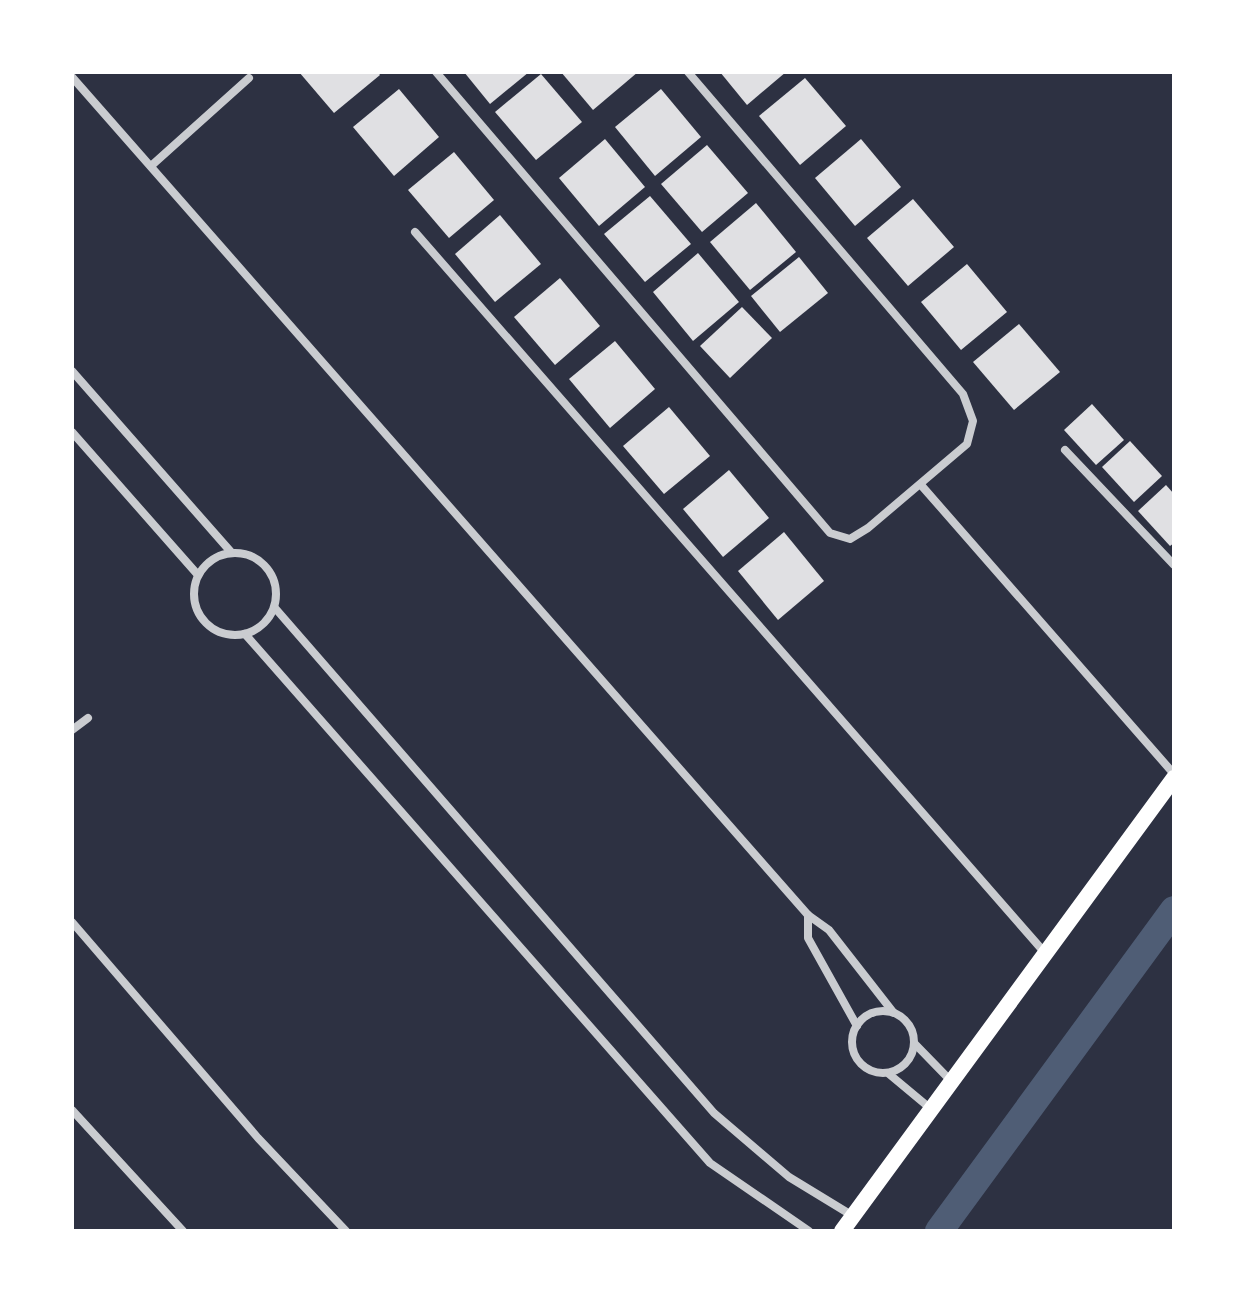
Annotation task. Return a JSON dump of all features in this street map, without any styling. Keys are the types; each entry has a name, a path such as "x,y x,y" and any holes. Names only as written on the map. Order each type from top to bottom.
{"main road":[{"path":"842,1231 1174,776"}],"street":[{"path":"436,72 830,533 850,539 921,485 967,444 973,421 963,394 688,72"},
{"path":"72,77 808,915 829,930 893,1012 910,1025 915,1044 952,1082"},
{"path":"151,166 249,78"},
{"path":"415,232 1045,953"},
{"path":"72,371 231,552"},
{"path":"72,432 198,575"},
{"path":"1065,450 1174,565"},
{"path":"921,485 1174,776"},
{"path":"231,552 245,553 268,568 277,594 275,608 257,629 245,634 219,632 199,614 195,601 198,575 217,556 231,552"},
{"path":"275,608 714,1113 789,1177 853,1216"},
{"path":"245,634 710,1163 809,1231"},
{"path":"72,730 88,718"},
{"path":"808,915 808,938 857,1026"},
{"path":"72,922 258,1138 346,1231"},
{"path":"893,1012 872,1013 857,1026 852,1046 861,1064 879,1074 889,1074 907,1064 915,1044"},
{"path":"889,1074 931,1110"},
{"path":"72,1110 183,1231"}],"building":[{"path":"299,72 378,72 380,75 334,113"},
{"path":"464,72 529,72 490,104"},
{"path":"561,72 638,72 593,110"},
{"path":"720,72 786,72 747,105"},
{"path":"541,74 582,122 536,160 495,112"},
{"path":"805,78 846,126 800,165 759,116"},
{"path":"399,89 439,137 394,176 353,127"},
{"path":"661,89 701,137 655,176 615,127"},
{"path":"605,139 645,187 599,226 559,178"},
{"path":"861,139 901,187 855,226 815,178"},
{"path":"707,145 748,193 702,232 661,184"},
{"path":"454,152 494,200 449,238 408,190"},
{"path":"650,196 691,244 645,282 604,234"},
{"path":"913,199 954,247 908,286 867,238"},
{"path":"756,203 796,252 750,290 710,242"},
{"path":"500,215 541,264 495,302 455,254"},
{"path":"698,253 739,302 693,341 653,292"},
{"path":"799,257 828,293 780,332 751,296"},
{"path":"967,264 1007,312 961,350 921,302"},
{"path":"560,278 600,326 555,365 514,317"},
{"path":"742,307 772,338 730,378 700,346"},
{"path":"1019,324 1060,372 1014,410 973,362"},
{"path":"615,341 655,389 610,428 569,379"},
{"path":"1092,404 1124,440 1096,465 1064,430"},
{"path":"669,407 710,456 664,494 623,446"},
{"path":"1130,441 1162,476 1134,502 1102,467"},
{"path":"729,470 769,518 723,557 683,509"},
{"path":"1166,485 1174,494 1174,543 1170,546 1138,511"},
{"path":"784,532 824,581 778,620 738,571"}],"waterway":[{"path":"939,1231 1174,910"}]}
